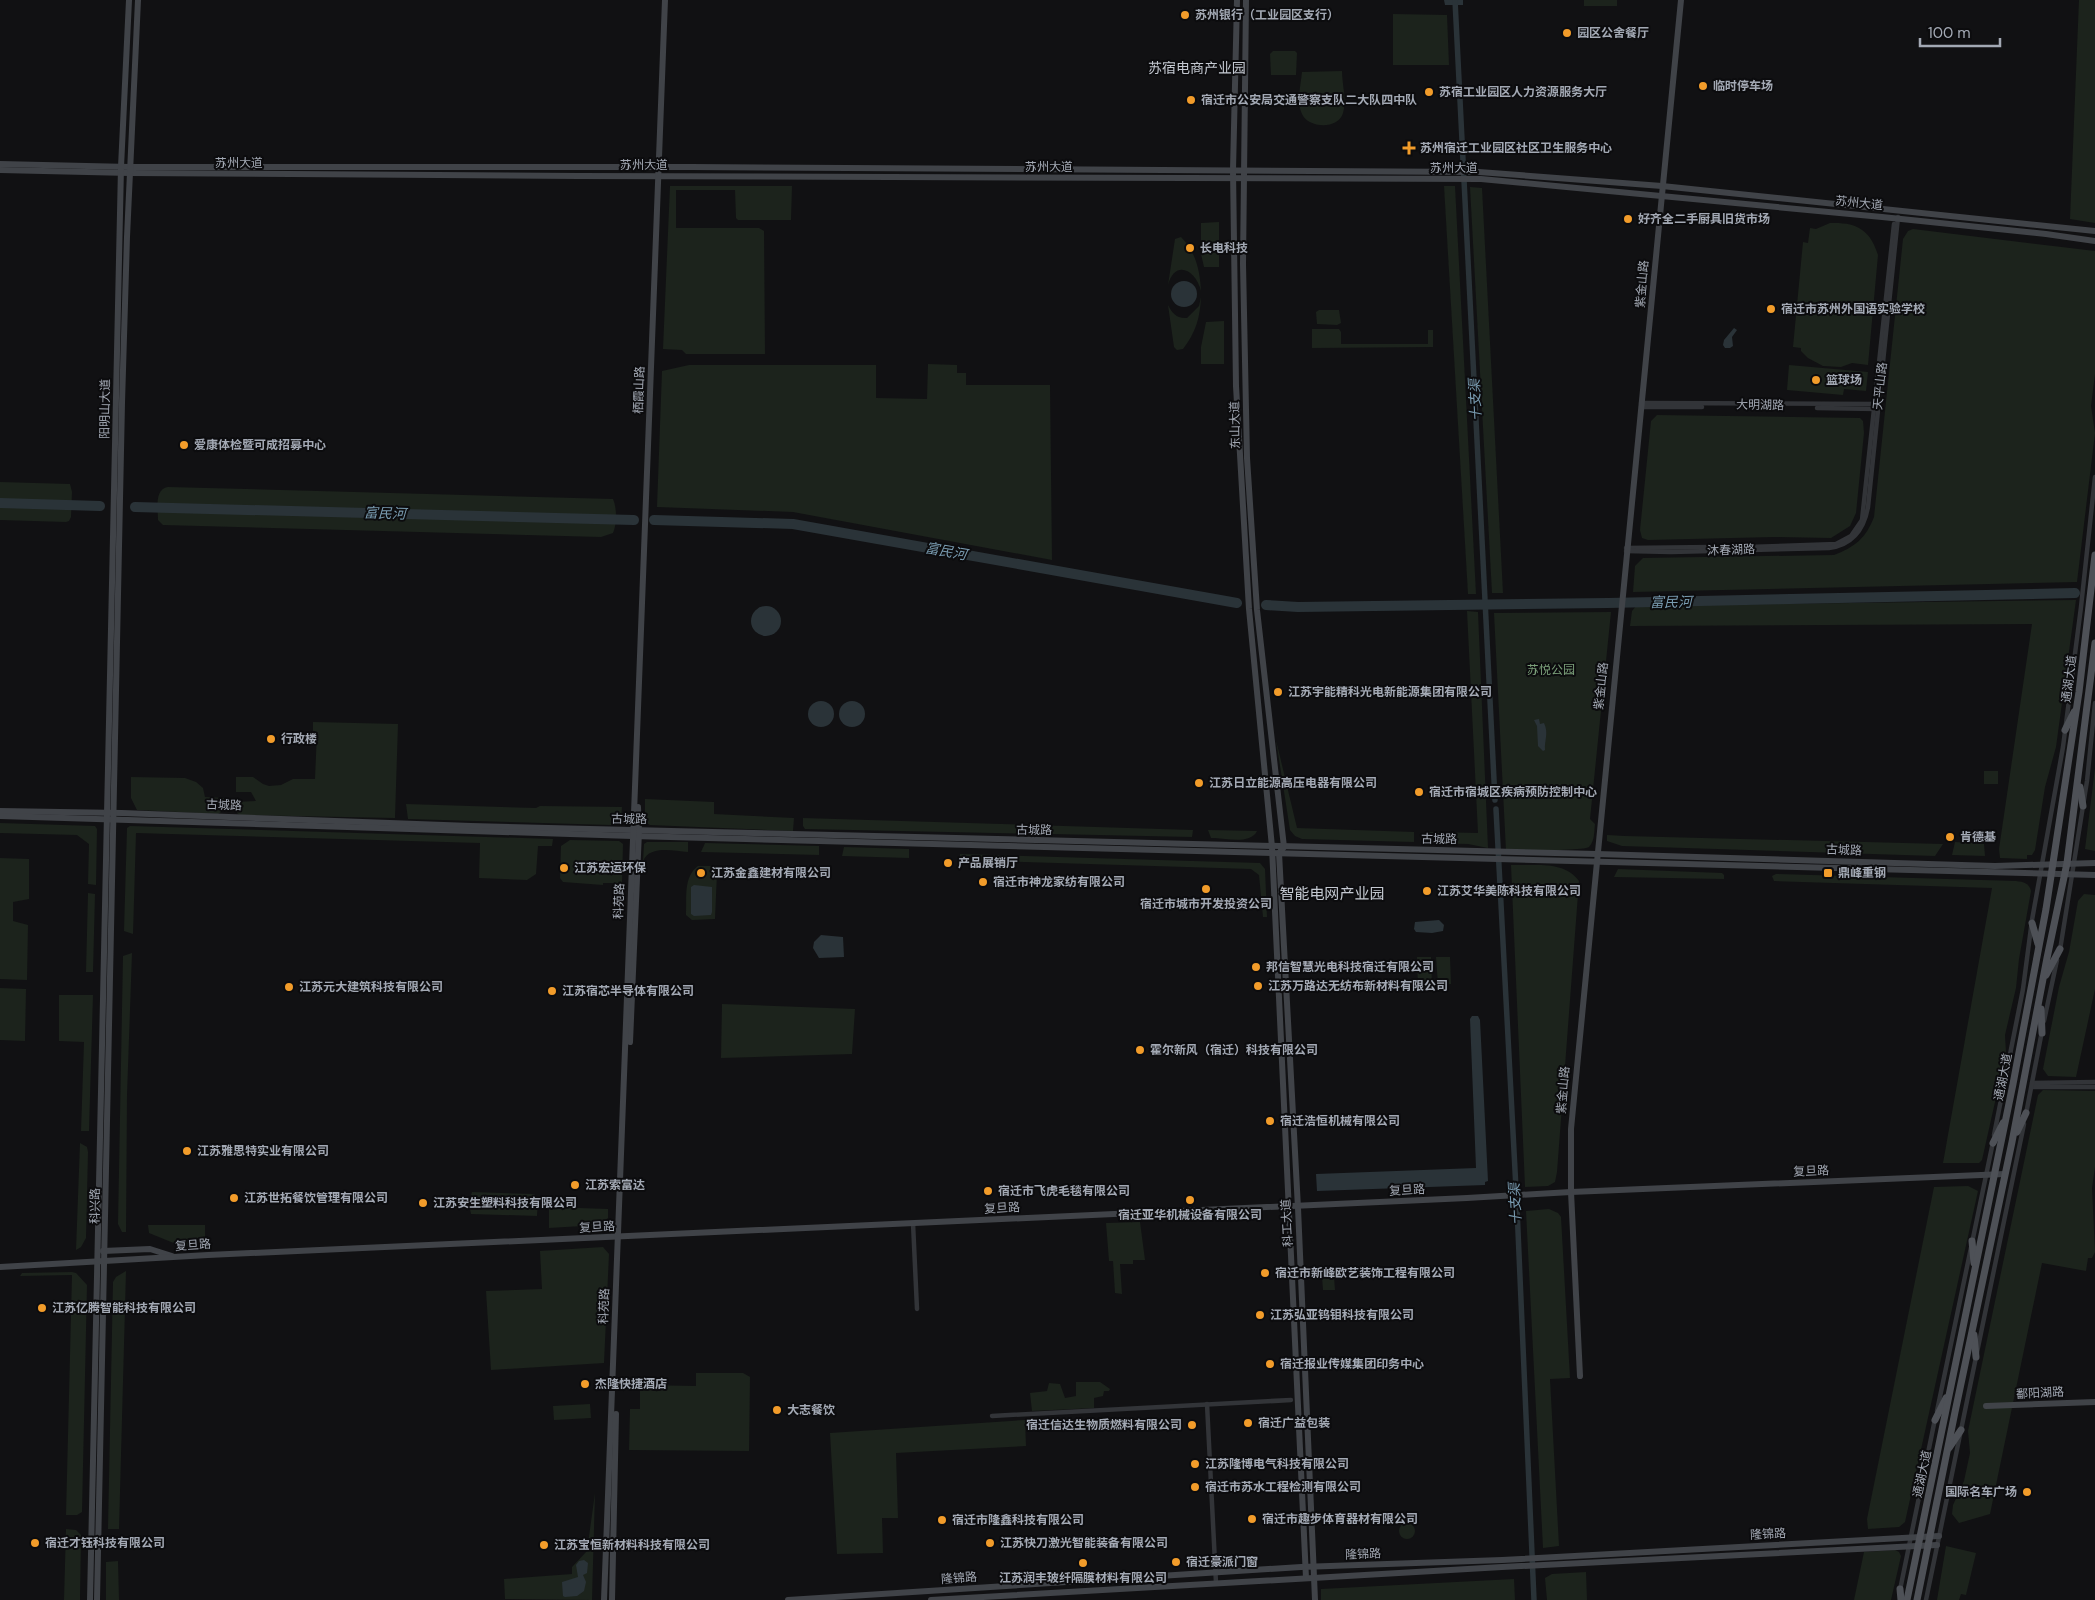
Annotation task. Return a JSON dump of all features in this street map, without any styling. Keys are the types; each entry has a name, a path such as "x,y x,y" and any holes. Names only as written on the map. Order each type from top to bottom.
{"main road":[{"name":"通湖大道","path":"1907,1600 1995,1175 2039,948 2054,863 2077,705 2095,555"},
{"name":"通湖大道","path":"1918,1600 1947,1451 2012,1142 2040,995 2068,875 2095,643"},
{"path":"2065,730 2077,705"},
{"path":"2078,780 2083,806"},
{"path":"2032,923 2039,948"},
{"path":"2043,982 2060,949"},
{"path":"2040,995 2042,1034"},
{"path":"2012,1142 2026,1113"},
{"path":"1992,1143 2006,1119"},
{"path":"1972,1240 1975,1271"},
{"path":"1974,1327 1976,1357"},
{"path":"1935,1420 1951,1389"},
{"path":"1947,1451 1961,1430"},
{"path":"1900,1589 1900,1600"}],"street":[{"name":"阳明山大道","path":"110,815 121,170 129,0"},
{"name":"阳明山大道","path":"110,815 130,170 138,0"},
{"name":"栖霞山路","path":"636,782 665,0"},
{"name":"东山大道","path":"1237,0 1233,170 1235,377 1249,609 1274,851"},
{"name":"东山大道","path":"1246,0 1243,264 1247,458 1259,629 1284,847"},
{"name":"紫金山路","path":"1580,1376 1571,1129 1620,609 1681,0"},
{"name":"苏州大道","path":"0,164 121,170"},
{"name":"苏州大道","path":"0,170 659,167 1441,172 1662,186 2095,231"},
{"name":"苏州大道","path":"130,170 658,176 1233,179 1442,179 1480,175 2046,234 2095,241"},
{"name":"天平山路","path":"1836,546 1855,532 1864,513 1897,211"},
{"name":"大明湖路","path":"1641,405 1876,407"},
{"path":"1900,1589 2023,989 2032,923 2065,730 2095,477"},
{"name":"沐春湖路","path":"1626,549 1836,546"},
{"path":"2070,863 2083,806 2095,703"},
{"name":"科苑路","path":"604,1600 636,833 636,782"},
{"name":"古城路","path":"0,811 636,833 1274,851 1995,866 2095,863"},
{"name":"古城路","path":"0,816 110,815"},
{"name":"科兴路","path":"97,1600 105,1262 110,815"},
{"name":"科兴路","path":"90,1600 97,1263 110,815"},
{"name":"古城路","path":"1284,847 1498,855"},
{"path":"1274,851 1284,847"},
{"name":"科工大道","path":"1274,851 1298,1206 1315,1600"},
{"name":"科工大道","path":"1274,851 1288,1206 1306,1578"},
{"name":"古城路","path":"1596,857 2095,876"},
{"path":"1926,1600 2060,949 2068,875"},
{"path":"2032,1085 2095,1082"},
{"path":"2032,1085 2095,1087"},
{"name":"复旦路","path":"0,1267 97,1263 175,1257 1572,1192 2005,1174"},
{"path":"912,1223 917,1309"},
{"name":"科苑路","path":"612,1600 619,1237"},
{"path":"98,1251 150,1249 175,1257"},
{"path":"992,1416 1291,1400"},
{"name":"鄱阳湖路","path":"1986,1408 2095,1403"},
{"path":"1208,1404 1216,1583"},
{"name":"隆锦路","path":"931,1600 1314,1578 1502,1563 1939,1536"},
{"name":"隆锦路","path":"1558,1560 1937,1545"},
{"name":"隆锦路","path":"788,1600 1305,1567 1502,1563"}],"green space":[{"path":"1584,0 1617,0 1617,6 1584,6"},
{"path":"2079,0 2095,0 2095,223 2070,219"},
{"path":"1393,14 1447,15 1449,65 1393,65"},
{"path":"1273,51 1295,51 1297,53 1296,75 1271,75 1270,54"},
{"path":"1342,71 1345,103 1340,118 1335,122 1323,125 1305,119 1299,104 1302,72"},
{"path":"670,186 792,186 791,220 738,220 736,218 735,190 676,190 676,228 759,228 764,231 765,354 686,354 682,350 663,349"},
{"path":"1444,186 1455,186 1476,594 1468,594"},
{"path":"1470,187 1482,188 1503,593 1492,593"},
{"path":"1219,222 1219,267 1204,267 1201,254 1201,223"},
{"path":"1830,223 1847,224 1861,229 1871,239 1878,255 1868,365 1852,363 1841,367 1823,366 1808,358 1801,351 1801,348 1793,347 1803,242 1808,243 1810,228 1816,229"},
{"path":"1913,229 2095,251 2095,374 2091,406 2095,433 2077,582 1633,592 1635,566 1643,558 1834,555 1854,545 1867,531 1874,517 1903,239 1908,231"},
{"path":"1181,237 1194,255 1200,276 1201,291 1195,278 1185,270 1175,272 1168,285 1175,239"},
{"path":"1201,297 1200,312 1194,331 1183,349 1177,350 1174,347 1168,305 1175,315 1180,318 1187,318 1199,306"},
{"path":"1319,310 1339,310 1341,323 1337,325 1317,324 1316,312"},
{"path":"1224,321 1224,364 1201,364 1201,347 1206,322"},
{"path":"1312,329 1339,329 1341,332 1341,344 1428,344 1428,330 1433,330 1433,347 1312,348"},
{"path":"928,364 957,365 957,373 966,373 966,385 1050,385 1052,560 793,512 657,507 662,371 689,365 876,365 876,398 927,399"},
{"name":"篮球场","path":"1789,365 1868,372 1866,391 1844,389 1843,395 1787,390"},
{"path":"1657,415 1860,418 1863,421 1864,433 1856,513 1850,526 1831,538 1774,537 1648,540 1642,538 1640,530 1651,421"},
{"path":"0,482 70,484 72,492 71,517 69,521 0,520"},
{"path":"168,487 613,499 616,521 613,533 601,537 163,525 158,520 158,500 161,491"},
{"path":"2076,600 2056,747 2045,787 2035,850 2032,855 2027,855 2027,859 2000,858 1999,849 2032,624 1630,626 1632,611 1636,606"},
{"path":"1467,611 1478,612 1488,848 1468,844 1428,843 1428,832 1478,833"},
{"name":"苏悦公园","path":"1611,612 1590,819 1595,824 1592,842 1589,847 1584,848 1506,851 1494,613"},
{"path":"313,722 398,724 395,818 240,815 237,813 234,802 256,801 251,792 236,792 236,777 253,777 269,786 281,785 293,779 315,779 317,732 313,732"},
{"path":"1276,740 1297,828 1414,832 1414,842 1302,839 1295,836 1290,830"},
{"path":"2095,768 2095,851 2085,849"},
{"path":"1984,771 1998,771 1998,784 1984,784"},
{"path":"131,777 185,778 196,782 203,788 205,797 224,798 224,810 218,814 137,810 131,798"},
{"path":"645,799 714,802 714,814 794,818 793,831 650,825 645,822"},
{"path":"406,804 536,808 540,806 622,807 621,820 611,825 408,819"},
{"path":"803,818 1193,830 1192,837 805,829"},
{"path":"0,823 95,826 97,829 96,885 88,884 89,844 77,835 0,833"},
{"path":"130,826 553,839 552,846 538,846 536,874 527,880 479,878 480,843 136,833 133,934 124,931 127,828"},
{"path":"1208,830 1257,831 1250,838 1232,840 1211,838"},
{"path":"1607,835 1943,844 1935,856 1622,846 1607,841"},
{"path":"570,840 619,841 623,844 622,883 603,883 603,885 563,882 560,878 561,846"},
{"path":"647,842 688,842 688,852 656,851 646,856 643,861 644,844"},
{"path":"1955,842 1984,844 1985,856 1952,855"},
{"path":"705,843 819,846 819,855 701,852"},
{"path":"844,847 909,849 909,858 842,856"},
{"path":"960,854 1260,863 1265,869 1267,917 1263,917 1259,875 1251,869 960,860"},
{"path":"0,858 29,859 29,899 13,902 13,921 28,925 27,980 0,979"},
{"path":"1511,865 1557,867 1573,874 1579,881 1557,1172 1555,1182 1548,1186 1525,1187"},
{"path":"698,866 712,866 717,873 715,919 692,920 686,915 688,882 693,871"},
{"path":"1618,869 1722,873 1724,879 1614,877"},
{"path":"1776,874 2016,881 2024,882 2029,886 2031,891 2016,988 2005,1035 2006,1053 1982,1160 1979,1163 1943,1163 1992,888 1774,881 1772,876"},
{"path":"88,893 95,894 93,972 86,972"},
{"path":"2084,894 2095,895 2095,989 2076,1077 2048,1076 2043,1069 2059,987 2069,952 2078,901"},
{"path":"132,953 127,1095 126,1232 122,1232 118,1224 123,956"},
{"path":"1417,957 1431,957 1432,985 1418,986"},
{"path":"1436,957 1450,957 1451,984 1438,985"},
{"path":"0,988 26,989 25,1041 0,1040"},
{"path":"59,995 93,995 89,1131 81,1131 84,1042 59,1041"},
{"path":"722,1004 855,1009 852,1054 721,1058"},
{"path":"2043,1090 2095,1091 2095,1167 2092,1188 2095,1252 2092,1258 2088,1258 2086,1271 2042,1263 1990,1514 1959,1523 1952,1514 1953,1505 1964,1481 1970,1453 1968,1431 2038,1095"},
{"path":"80,1143 87,1147 88,1152 86,1238 81,1247 76,1250"},
{"path":"1968,1186 1978,1191 1905,1522 1899,1527 1868,1529 1867,1519 1934,1187"},
{"path":"472,1192 534,1194 538,1197 537,1216 471,1214 470,1209 476,1208 476,1198 470,1198"},
{"path":"549,1207 608,1209 608,1218 599,1225 549,1228"},
{"path":"1549,1209 1558,1213 1561,1217 1570,1378 1550,1379 1559,1546 1543,1548 1526,1211"},
{"path":"1140,1222 1145,1260 1133,1260 1133,1264 1120,1264 1122,1294 1115,1293 1113,1261 1109,1261 1106,1223"},
{"path":"148,1225 205,1225 205,1245 181,1246 149,1233"},
{"path":"603,1247 609,1254 604,1363 491,1370 486,1291 542,1289 540,1251"},
{"path":"126,1271 119,1529 108,1529 113,1282 116,1277"},
{"path":"22,1273 76,1273 87,1285 82,1512 77,1515 66,1515 72,1275 20,1276"},
{"path":"1322,1277 1334,1277 1335,1290 1323,1290"},
{"path":"696,1373 743,1373 750,1377 749,1451 629,1450 630,1409 640,1409 640,1385 696,1386"},
{"path":"1076,1382 1100,1382 1110,1389 1109,1391 1104,1391 1103,1396 1094,1398 1094,1408 1032,1411 1030,1393 1047,1391 1049,1383 1060,1384 1065,1398 1076,1396"},
{"path":"590,1404 591,1418 554,1420 553,1406"},
{"path":"1025,1420 1026,1446 896,1453 898,1518 882,1518 883,1553 837,1554 830,1433"},
{"path":"595,1493 592,1600 505,1599 504,1579 572,1574 572,1567 587,1551"},
{"path":"1407,1523 1415,1531 1407,1539 1399,1531"},
{"path":"66,1529 76,1530 81,1535 80,1600 64,1600"},
{"path":"1946,1546 1976,1553 1966,1595 1961,1594 1959,1600 1937,1600"},
{"path":"1895,1550 1901,1556 1891,1600 1854,1600 1864,1552"},
{"path":"118,1561 119,1600 106,1600 106,1562"},
{"path":"1586,1572 1587,1600 1547,1600 1545,1578 1552,1574"},
{"path":"1514,1579 1515,1600 1321,1600 1321,1589"}],"shaded area":[{"path":"1444,0 1463,0 1463,5 1445,5"},
{"path":"1184,281 1193,285 1197,294 1193,303 1184,307 1175,303 1171,294 1175,285"},
{"path":"1734,328 1737,330 1732,337 1733,346 1725,348 1723,345 1724,340"},
{"path":"766,606 777,610 781,621 777,632 766,636 755,632 751,621 755,610"},
{"path":"821,701 830,705 834,714 830,723 821,727 812,723 808,714 812,705"},
{"path":"852,701 861,705 865,714 861,723 852,727 843,723 839,714 843,705"},
{"path":"1539,719 1540,724 1544,723 1546,730 1545,750 1543,751 1538,746 1537,726 1534,720"},
{"path":"694,885 712,887 711,915 694,916 691,914 691,887"},
{"path":"1439,920 1444,925 1443,931 1432,933 1416,932 1414,929 1415,922"},
{"path":"821,935 843,937 844,957 819,958 813,948 814,942"},
{"path":"1472,1016 1478,1016 1480,1020 1488,1181 1485,1182 1485,1185 1317,1191 1316,1174 1476,1168 1470,1019"},
{"path":"584,1560 588,1563 587,1573 583,1575 586,1582 584,1591 577,1596 565,1597 563,1596 562,1582 578,1577 576,1565 579,1561"}],"waterway":[{"name":"十支渠","path":"1455,0 1495,800"},
{"name":"富民河","path":"0,503 100,506"},
{"name":"富民河","path":"135,507 634,520"},
{"name":"富民河","path":"654,520 793,524 1237,603"},
{"name":"富民河","path":"1266,605 1298,607 1608,603 2075,593"},
{"name":"十支渠","path":"1496,809 1517,1208 1534,1600"}],"place":[{"name":"苏州银行（工业园区支行）","path":"1185,15"},
{"name":"园区公舍餐厅","path":"1567,33"},
{"name":"临时停车场","path":"1703,86"},
{"name":"苏宿工业园区人力资源服务大厅","path":"1429,92"},
{"name":"宿迁市公安局交通警察支队二大队四中队","path":"1191,100"},
{"name":"苏州宿迁工业园区社区卫生服务中心","path":"1409,148"},
{"name":"好齐全二手厨具旧货市场","path":"1628,219"},
{"name":"长电科技","path":"1190,248"},
{"name":"宿迁市苏州外国语实验学校","path":"1771,309"},
{"name":"篮球场","path":"1816,380"},
{"name":"爱康体检暨可成招募中心","path":"184,445"},
{"name":"江苏宇能精科光电新能源集团有限公司","path":"1278,692"},
{"name":"行政楼","path":"271,739"},
{"name":"江苏日立能源高压电器有限公司","path":"1199,783"},
{"name":"宿迁市宿城区疾病预防控制中心","path":"1419,792"},
{"name":"肯德基","path":"1950,837"},
{"name":"产品展销厅","path":"948,863"},
{"name":"江苏宏运环保","path":"564,868"},
{"name":"江苏金鑫建材有限公司","path":"701,873"},
{"name":"鼎峰重钢","path":"1828,873"},
{"name":"宿迁市神龙家纺有限公司","path":"983,882"},
{"name":"宿迁市城市开发投资公司","path":"1206,889"},
{"name":"江苏艾华美陈科技有限公司","path":"1427,891"},
{"name":"邦信智慧光电科技宿迁有限公司","path":"1256,967"},
{"name":"江苏万路达无纺布新材料有限公司","path":"1258,986"},
{"name":"江苏元大建筑科技有限公司","path":"289,987"},
{"name":"江苏宿芯半导体有限公司","path":"552,991"},
{"name":"霍尔新风（宿迁）科技有限公司","path":"1140,1050"},
{"name":"宿迁浩恒机械有限公司","path":"1270,1121"},
{"name":"江苏雅思特实业有限公司","path":"187,1151"},
{"name":"江苏索富达","path":"575,1185"},
{"name":"宿迁市飞虎毛毯有限公司","path":"988,1191"},
{"name":"江苏世拓餐饮管理有限公司","path":"234,1198"},
{"name":"宿迁亚华机械设备有限公司","path":"1190,1200"},
{"name":"江苏安生塑料科技有限公司","path":"423,1203"},
{"name":"宿迁市新峰欧艺装饰工程有限公司","path":"1265,1273"},
{"name":"江苏亿腾智能科技有限公司","path":"42,1308"},
{"name":"江苏弘亚钨钼科技有限公司","path":"1260,1315"},
{"name":"宿迁报业传媒集团印务中心","path":"1270,1364"},
{"name":"杰隆快捷酒店","path":"585,1384"},
{"name":"大志餐饮","path":"777,1410"},
{"name":"宿迁广益包装","path":"1248,1423"},
{"name":"宿迁信达生物质燃料有限公司","path":"1192,1425"},
{"name":"江苏隆博电气科技有限公司","path":"1195,1464"},
{"name":"宿迁市苏水工程检测有限公司","path":"1195,1487"},
{"name":"国际名车广场","path":"2027,1492"},
{"name":"宿迁市趣步体育器材有限公司","path":"1252,1519"},
{"name":"宿迁市隆鑫科技有限公司","path":"942,1520"},
{"name":"宿迁才钰科技有限公司","path":"35,1543"},
{"name":"江苏快刀激光智能装备有限公司","path":"990,1543"},
{"name":"江苏宝恒新材料科技有限公司","path":"544,1545"},
{"name":"宿迁豪派门窗","path":"1176,1562"},
{"name":"江苏润丰玻纤隔膜材料有限公司","path":"1083,1563"}],"district":[{"name":"苏宿电商产业园","path":"1197,68"},
{"name":"智能电网产业园","path":"1332,894"}]}
